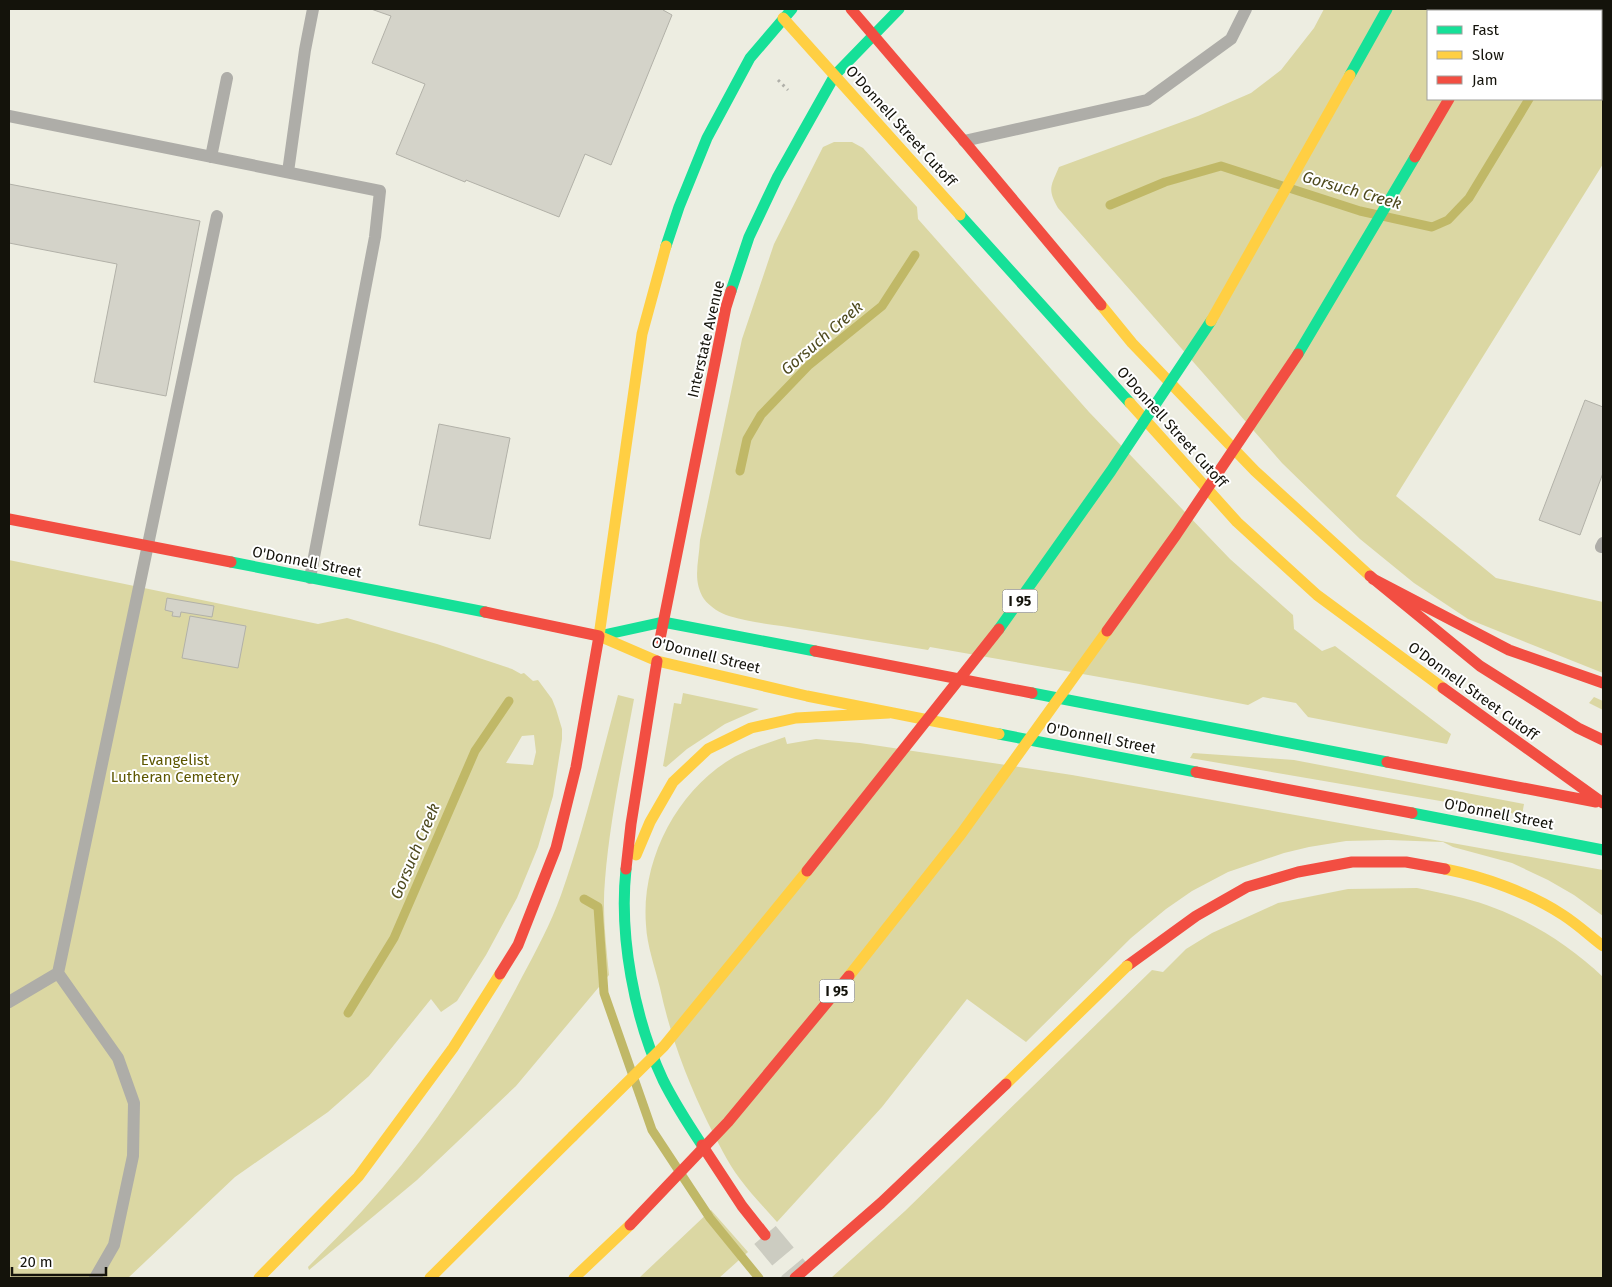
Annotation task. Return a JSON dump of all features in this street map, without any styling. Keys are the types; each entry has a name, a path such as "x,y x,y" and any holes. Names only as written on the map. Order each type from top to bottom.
{"main road":[{"path":"258,1278 358,1177 453,1048 518,945 556,848 576,767 599,636 642,334 662,259 679,207 708,138 750,58 779,13 792,9"},
{"name":"O'Donnell Street Cutoff","path":"851,9 1132,343 1255,471 1373,580 1480,666 1578,728 1603,740"},
{"name":"Interstate Avenue","path":"765,1235 742,1206 692,1130 663,1079 643,1026 632,983 625,930 625,880 631,824 663,622 726,307 749,236 781,170 835,75 900,9"},
{"name":"I 95","path":"430,1278 670,1039 776,911 1012,613 1111,471 1213,318 1387,9"},
{"name":"O'Donnell Street Cutoff","path":"779,13 1237,522 1325,601 1603,804"},
{"name":"I 95","path":"574,1278 630,1225 728,1122 854,970 961,834 1176,535 1290,367 1448,100"},
{"name":"O'Donnell Street","path":"9,519 599,636 657,660 807,696 1603,850"},
{"path":"1373,580 1509,650 1603,683"},
{"name":"O'Donnell Street","path":"599,636 663,622 1603,804"},
{"path":"625,880 650,822 673,782 708,749 751,728 796,718 889,713"},
{"path":"795,1278 902,1183 1127,966 1196,916 1247,887 1298,872 1352,862 1406,862 1459,872 1516,891 1563,915 1603,946"}],"lane":[{"path":"288,172 305,50 313,9"},
{"path":"964,141 1147,100 1230,39 1246,9"},
{"path":"211,157 226,78"},
{"path":"9,116 380,190 375,237 310,578"},
{"path":"95,1278 114,1245 133,1156 134,1103 118,1058 58,973 217,216"},
{"path":"1603,543 1603,547"},
{"path":"9,1002 58,973"}],"path":[{"path":"778,80 788,90"}],"green space":[{"path":"1324,9 1603,9 1603,164 1396,496 1496,578 1603,602 1603,673 1468,619 1414,583 1360,539 1282,463 1058,208 1052,196 1051,188 1059,167 1198,116 1251,93 1281,70 1314,28"},
{"path":"834,142 852,142 863,148 917,207 918,219 1089,412 1230,559 1293,615 1294,629 1322,651 1335,646 1451,734 1447,744 1308,717 1296,703 1263,697 1248,705 930,647 928,650 755,622 726,615 709,605 700,592 697,578 700,540 742,339 774,244 823,147"},
{"name":"Evangelist Lutheran Cemetery","path":"9,560 318,624 347,618 437,644 512,669 521,674 524,673 533,681 538,680 552,699 562,729 553,796 538,847 517,898 486,955 457,1001 441,1012 431,999 369,1076 328,1112 235,1177 128,1278 9,1278","holes":["534,735 536,752 533,765 506,763 522,736"]},
{"path":"683,693 759,709 725,724 687,749 666,767 663,766 674,703 681,704"},
{"path":"618,695 634,699 613,812 607,857 604,916 609,975 516,1086 417,1180 309,1270 308,1267 386,1184 430,1128 488,1039 505,1008 543,937 561,895 584,821"},
{"path":"1594,697 1603,701 1603,710 1589,703"},
{"path":"785,737 787,744 816,739 860,743 1072,775 1603,870 1603,916 1574,895 1512,863 1453,847 1443,842 1346,841 1284,853 1228,872 1192,891 1166,909 1131,938 1026,1042 967,999 882,1107 777,1222 731,1166 708,1123 686,1074 669,1023 650,949 646,925 646,902 649,878 655,855 677,812 691,793 707,776 726,762 740,754"},
{"path":"1193,753 1294,760 1524,804 1522,815 1190,758"},
{"path":"1417,888 1452,895 1482,904 1520,919 1555,939 1603,977 1603,1278 831,1278 905,1211 1152,970 1163,972 1186,949 1212,933 1278,903 1348,889"},
{"path":"711,1210 748,1252 719,1278 639,1278"}],"building":[{"path":"371,9 663,9 672,15 611,165 585,154 559,217 396,154 425,84 372,63 391,16"},
{"path":"9,184 200,221 166,396 94,382 117,264 9,243"},
{"path":"1585,400 1603,407 1603,473 1580,535 1539,520"},
{"path":"439,424 510,438 490,539 419,525"},
{"path":"167,598 214,606 212,617 181,612 180,617 172,616 173,612 165,610"},
{"path":"190,616 246,626 238,668 182,658"}],"waterway":[{"name":"Gorsuch Creek","path":"1110,205 1165,182 1221,166 1360,211 1432,227 1448,220 1469,198 1528,100"},
{"name":"Gorsuch Creek","path":"740,471 747,439 761,415 809,365 882,306 915,255"},
{"name":"Gorsuch Creek","path":"348,1013 394,938 475,751 509,701"},
{"path":"584,899 598,907 604,993 652,1130 710,1218 759,1278"}],"tunnel":[{"path":"765,1235 801,1278"}],"traffic: fast":[{"path":"666,246 679,207 707,138 750,58 792,9"},
{"path":"731,291 749,237 777,178 835,75 899,9"},
{"path":"1350,75 1387,9"},
{"path":"1298,354 1415,157"},
{"path":"960,215 1130,403"},
{"path":"999,629 1111,471 1211,321"},
{"path":"231,562 485,612"},
{"path":"599,636 663,622 815,651"},
{"path":"1032,693 1387,762"},
{"path":"999,734 1196,772"},
{"path":"1412,813 1603,850"},
{"path":"626,869 624,895 627,949 631,976 644,1030 663,1080 681,1113 702,1145"}],"traffic: slow":[{"path":"783,18 960,215"},
{"path":"1211,321 1350,75"},
{"path":"599,636 642,334 666,246"},
{"path":"1101,305 1132,343 1255,471 1370,576"},
{"path":"1130,403 1237,522 1317,595 1443,688"},
{"path":"849,976 961,834 1107,631"},
{"path":"599,636 657,661 807,696 999,734"},
{"path":"636,855 650,822 673,782 708,749 751,728 796,718 889,713"},
{"path":"1445,869 1491,881 1536,900 1568,919 1603,946"},
{"path":"573,1136 664,1046 807,871"},
{"path":"1006,1084 1127,966"},
{"path":"259,1278 358,1177 453,1048 500,974"},
{"path":"430,1278 573,1136"},
{"path":"574,1278 630,1225"}],"traffic: jam":[{"path":"851,9 1101,305"},
{"path":"1415,157 1448,100"},
{"path":"660,639 726,307 731,291"},
{"path":"1107,631 1176,535 1298,354"},
{"path":"9,519 231,562"},
{"path":"1370,576 1480,666 1578,728 1603,740"},
{"path":"1373,579 1509,650 1603,683"},
{"path":"485,612 599,636"},
{"path":"807,871 999,629"},
{"path":"500,974 518,945 556,848 576,767 599,636"},
{"path":"815,651 1032,693"},
{"path":"626,869 631,824 657,661"},
{"path":"1443,688 1603,803"},
{"path":"1387,762 1596,802"},
{"path":"1196,772 1412,813"},
{"path":"1127,966 1196,916 1247,887 1298,872 1352,862 1406,862 1445,869"},
{"path":"630,1225 728,1122 849,976"},
{"path":"795,1278 881,1203 1006,1084"},
{"path":"702,1145 742,1206 765,1235"}]}
